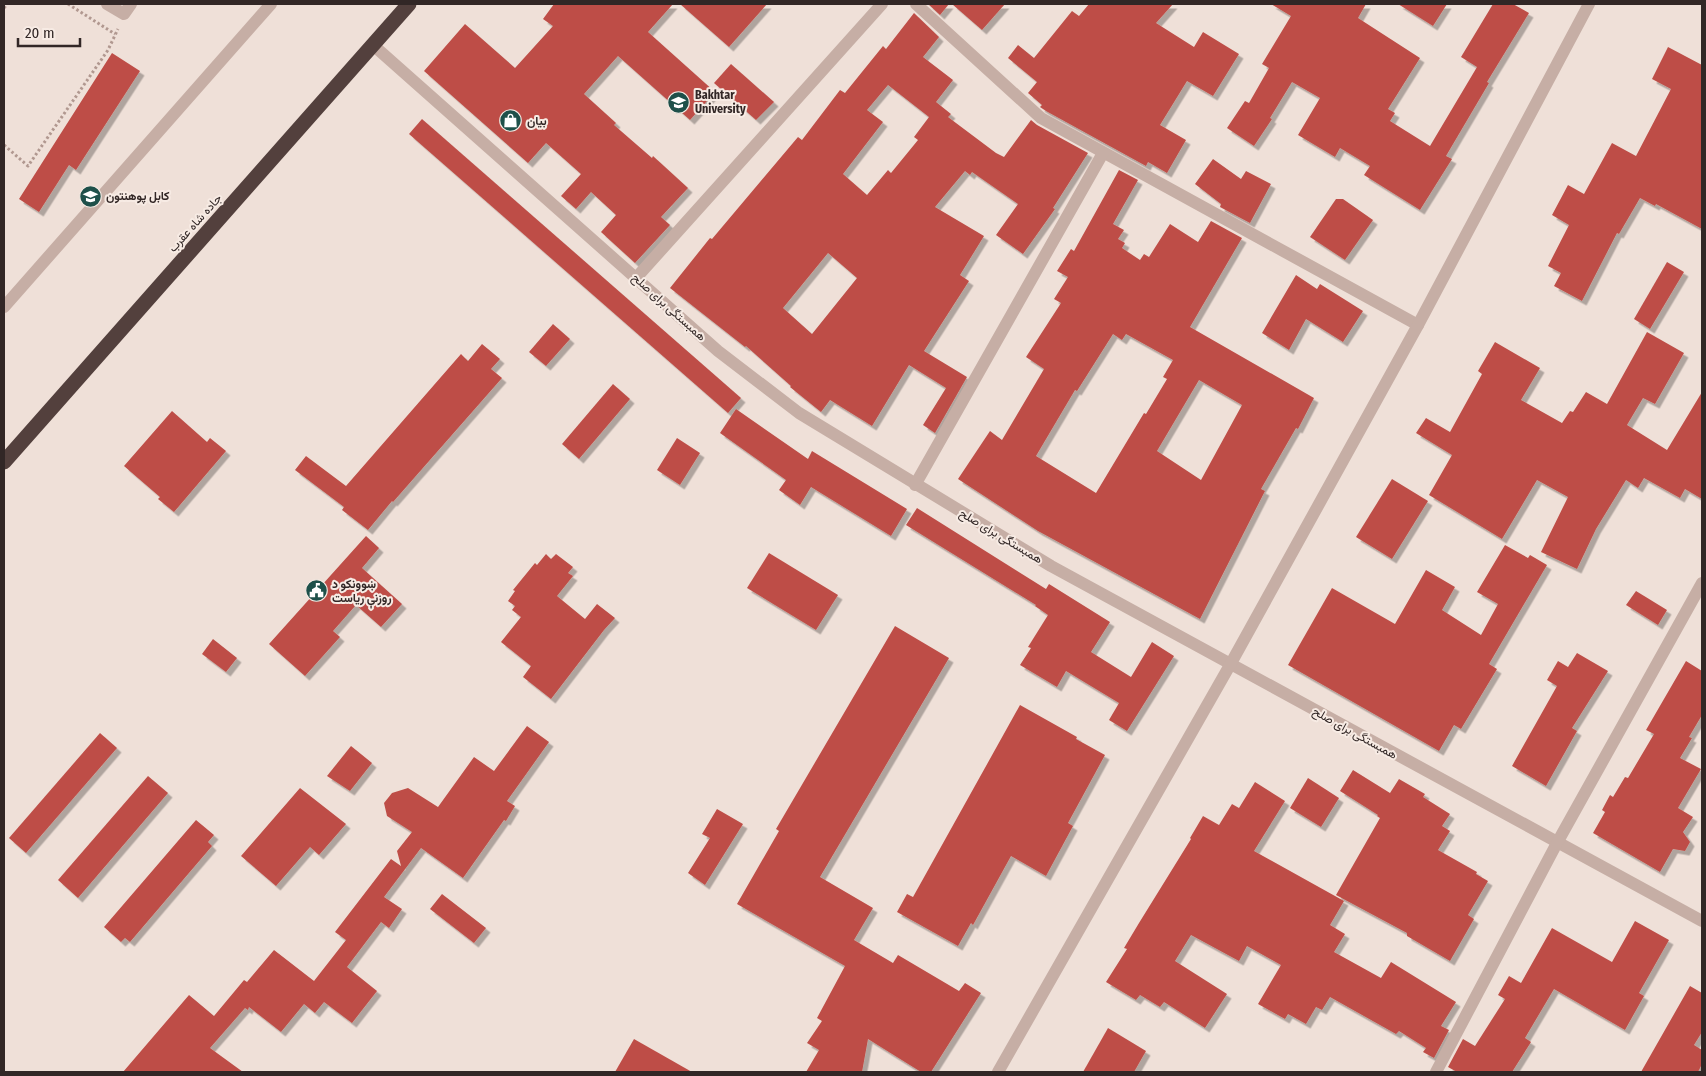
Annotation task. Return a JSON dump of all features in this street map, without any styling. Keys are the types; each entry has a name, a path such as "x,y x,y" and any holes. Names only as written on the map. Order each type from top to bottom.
{"highway":[{"name":"جاده شاه عقرب","path":"4,462 409,4"}],"street":[{"path":"107,4 127,9"},
{"path":"4,307 272,4"},
{"path":"636,278 882,4"},
{"path":"916,4 1041,118 1418,325"},
{"path":"998,1072 1230,665 1418,325 1590,4"},
{"name":"همبستگی برای صلح","path":"373,44 718,351 799,413 1051,566 1702,921"},
{"path":"915,485 1103,153"},
{"path":"1436,1072 1557,843 1702,583"}],"path":[{"path":"4,8 7,4"},
{"path":"68,4 115,34"},
{"path":"4,145 28,166 108,50 127,9"}],"building":[{"path":"554,4 673,4 648,32 715,92 690,120 618,56 584,94 616,123 614,125 652,158 653,156 688,188 661,217 670,225 635,263 601,232 616,215 591,192 576,209 561,196 581,174 546,143 528,163 424,71 465,24 515,68 553,26 543,19"},
{"path":"680,4 767,4 729,47"},
{"path":"928,4 949,4 940,15"},
{"path":"952,4 1005,4 982,30"},
{"path":"1089,4 1173,4 1156,23 1194,47 1203,32 1239,54 1213,96 1187,81 1160,125 1186,140 1167,173 1148,162 1146,166 1040,107 1042,105 1028,93 1037,82 1008,58 1018,45 1034,58 1072,11 1079,16"},
{"path":"1271,4 1366,4 1358,18 1420,58 1388,109 1395,113 1390,121 1430,146 1477,67 1461,57 1493,4 1513,4 1529,13 1487,82 1489,83 1446,156 1452,159 1420,210 1364,175 1370,166 1340,148 1335,157 1298,135 1320,98 1292,82 1270,118 1272,119 1254,146 1227,128 1245,101 1249,103 1269,68 1262,64 1291,16"},
{"path":"1398,4 1447,4 1433,26"},
{"path":"914,13 939,37 923,57 953,80 936,102 951,114 948,117 1004,157 1031,120 1088,153 1053,208 1055,209 1023,254 996,235 1018,204 972,172 970,175 965,171 935,207 984,236 960,275 969,281 924,351 967,377 935,433 923,425 946,388 909,365 872,426 830,400 821,412 790,387 746,346 670,288 710,238 712,239 798,137 802,140 840,90 845,93 883,46 886,49","holes":["888,85 929,117 914,137 918,140 891,173 888,170 867,195 843,174 883,122 867,110","828,253 857,278 812,334 783,308"]},
{"path":"1668,47 1702,65 1702,229 1656,204 1655,206 1640,198 1619,234 1617,233 1582,301 1554,286 1561,273 1548,266 1569,225 1552,215 1568,185 1584,194 1612,143 1636,156 1671,89 1652,79"},
{"path":"112,53 140,71 76,170 69,165 39,212 19,199"},
{"path":"731,64 774,102 756,120 714,83"},
{"path":"422,119 741,398 728,413 409,134"},
{"path":"1213,159 1241,179 1246,171 1271,184 1250,223 1220,207 1221,204 1195,184"},
{"path":"1119,170 1138,180 1113,224 1124,230 1118,239 1125,243 1122,248 1140,260 1144,254 1149,257 1170,224 1198,242 1211,221 1242,238 1190,327 1314,398 1298,429 1296,428 1261,489 1265,491 1200,619 1038,531 958,479 990,431 1002,440 1044,369 1026,357 1061,303 1054,299 1068,277 1057,271 1071,249 1074,251","holes":["1113,334 1122,340 1126,334 1173,360 1163,377 1167,379 1146,414 1144,413 1096,493 1036,456 1075,390 1077,391","1199,380 1242,405 1201,480 1157,451"]},
{"path":"1336,199 1343,199 1373,220 1345,260 1310,237"},
{"path":"1667,262 1684,272 1650,329 1634,319"},
{"path":"1296,275 1317,289 1320,284 1363,311 1343,342 1306,319 1289,350 1262,333"},
{"path":"553,324 570,339 546,366 529,352"},
{"path":"1647,332 1684,353 1655,404 1643,398 1627,425 1667,450 1702,392 1702,499 1685,489 1680,498 1644,478 1638,488 1626,480 1596,529 1577,569 1541,552 1568,497 1537,480 1502,539 1429,495 1452,455 1416,433 1426,418 1450,432 1482,374 1478,371 1495,342 1540,368 1521,400 1562,423 1570,411 1573,412 1586,392 1607,404"},
{"path":"482,344 500,359 491,369 502,378 368,530 342,510 344,507 295,470 306,456 346,486 461,354 468,361"},
{"path":"613,384 630,399 579,459 562,444"},
{"path":"736,409 808,459 812,451 907,509 891,536 811,487 800,505 779,490 786,480 720,433"},
{"path":"172,411 207,442 210,438 226,451 174,512 158,499 160,497 124,466"},
{"path":"677,438 700,453 680,485 657,470"},
{"path":"1392,479 1428,501 1392,559 1356,537"},
{"path":"917,508 1046,589 1049,584 1110,622 1091,652 1131,677 1152,642 1174,656 1127,731 1109,720 1119,703 1066,671 1057,687 1020,665 1031,648 1028,647 1048,615 1036,605 906,525"},
{"path":"366,536 379,548 362,568 402,604 381,627 356,605 333,631 340,637 305,676 269,644"},
{"path":"1505,545 1528,558 1530,555 1547,565 1489,664 1497,669 1461,729 1454,725 1439,751 1288,665 1332,588 1395,624 1426,570 1455,587 1442,610 1481,635 1498,604 1477,592"},
{"path":"769,553 838,595 816,630 747,588"},
{"path":"546,554 551,559 556,554 573,567 568,573 573,576 557,596 585,619 597,604 615,618 551,699 523,677 531,666 501,642 521,617 512,610 515,606 508,601 515,591 513,590 535,563 537,565"},
{"path":"1636,591 1667,610 1658,625 1626,605"},
{"path":"895,626 949,658 820,877 873,908 854,940 893,963 898,955 959,991 965,983 981,993 931,1072 921,1072 868,1039 862,1072 806,1072 819,1050 807,1043 822,1021 817,1018 845,966 737,904 779,831 776,829"},
{"path":"213,639 237,658 226,672 202,654"},
{"path":"1577,653 1608,671 1572,728 1577,731 1546,786 1512,766 1557,686 1547,680 1558,661 1568,667"},
{"path":"1686,661 1702,671 1702,715 1689,737 1692,738 1680,758 1701,769 1678,808 1693,817 1683,832 1690,842 1685,851 1673,849 1660,872 1593,833 1605,812 1602,810 1610,795 1613,797 1625,777 1628,778 1654,734 1646,730"},
{"path":"1020,705 1105,755 1068,823 1073,826 1046,876 1011,856 973,925 971,923 958,946 897,912 907,894 913,897"},
{"path":"527,726 549,742 507,801 515,806 506,821 504,820 463,878 421,848 384,897 402,909 389,928 381,922 347,967 377,991 352,1023 324,1002 315,1013 304,1004 281,1032 249,1007 248,1010 245,1008 210,1048 243,1072 123,1072 189,995 214,1016 244,980 247,982 274,950 314,981 346,940 335,932 391,859 401,866 397,851 412,832 387,816 384,803 392,793 408,788 438,807 474,757 494,771"},
{"path":"100,733 117,748 26,853 9,838"},
{"path":"351,746 372,763 350,791 327,776"},
{"path":"1353,770 1390,793 1399,779 1425,794 1423,797 1450,814 1442,826 1450,831 1438,850 1477,872 1476,874 1488,881 1468,915 1474,919 1450,961 1407,936 1407,933 1336,895 1380,818 1340,791"},
{"path":"148,776 168,793 78,898 58,880"},
{"path":"1308,778 1339,798 1321,827 1290,808"},
{"path":"1255,782 1285,801 1254,851 1344,901 1330,925 1345,934 1334,952 1381,978 1391,962 1456,1002 1441,1026 1449,1030 1434,1058 1423,1052 1426,1048 1399,1031 1396,1034 1330,997 1322,1010 1316,1007 1306,1024 1288,1014 1285,1019 1258,1004 1281,965 1247,946 1239,961 1191,935 1175,961 1227,994 1205,1028 1164,1002 1160,1007 1140,995 1136,1000 1106,982 1127,949 1124,948 1191,839 1203,816 1219,825 1232,804 1239,808"},
{"path":"300,788 346,824 319,855 310,847 276,886 241,856"},
{"path":"717,809 743,824 705,885 688,873 710,838 702,834"},
{"path":"196,820 214,835 208,842 212,846 130,942 125,938 121,942 104,927"},
{"path":"442,894 486,928 474,943 430,909"},
{"path":"1635,921 1669,940 1639,993 1644,996 1625,1030 1554,989 1525,1038 1531,1042 1512,1072 1457,1072 1448,1067 1463,1039 1475,1046 1505,999 1498,995 1509,976 1521,983 1552,928 1612,962"},
{"path":"1690,986 1702,993 1702,1032 1694,1045 1702,1050 1702,1064 1698,1072 1641,1072"},
{"path":"1108,1028 1146,1051 1134,1072 1083,1072"},
{"path":"634,1039 692,1072 615,1072"}],"place":[{"name":"Bakhtar University","path":"679,102"},
{"name":"بیان","path":"511,121"},
{"name":"کابل پوهنتون","path":"90,196"},
{"name":"ښوونکو د روزنې رياست","path":"316,591"}]}
